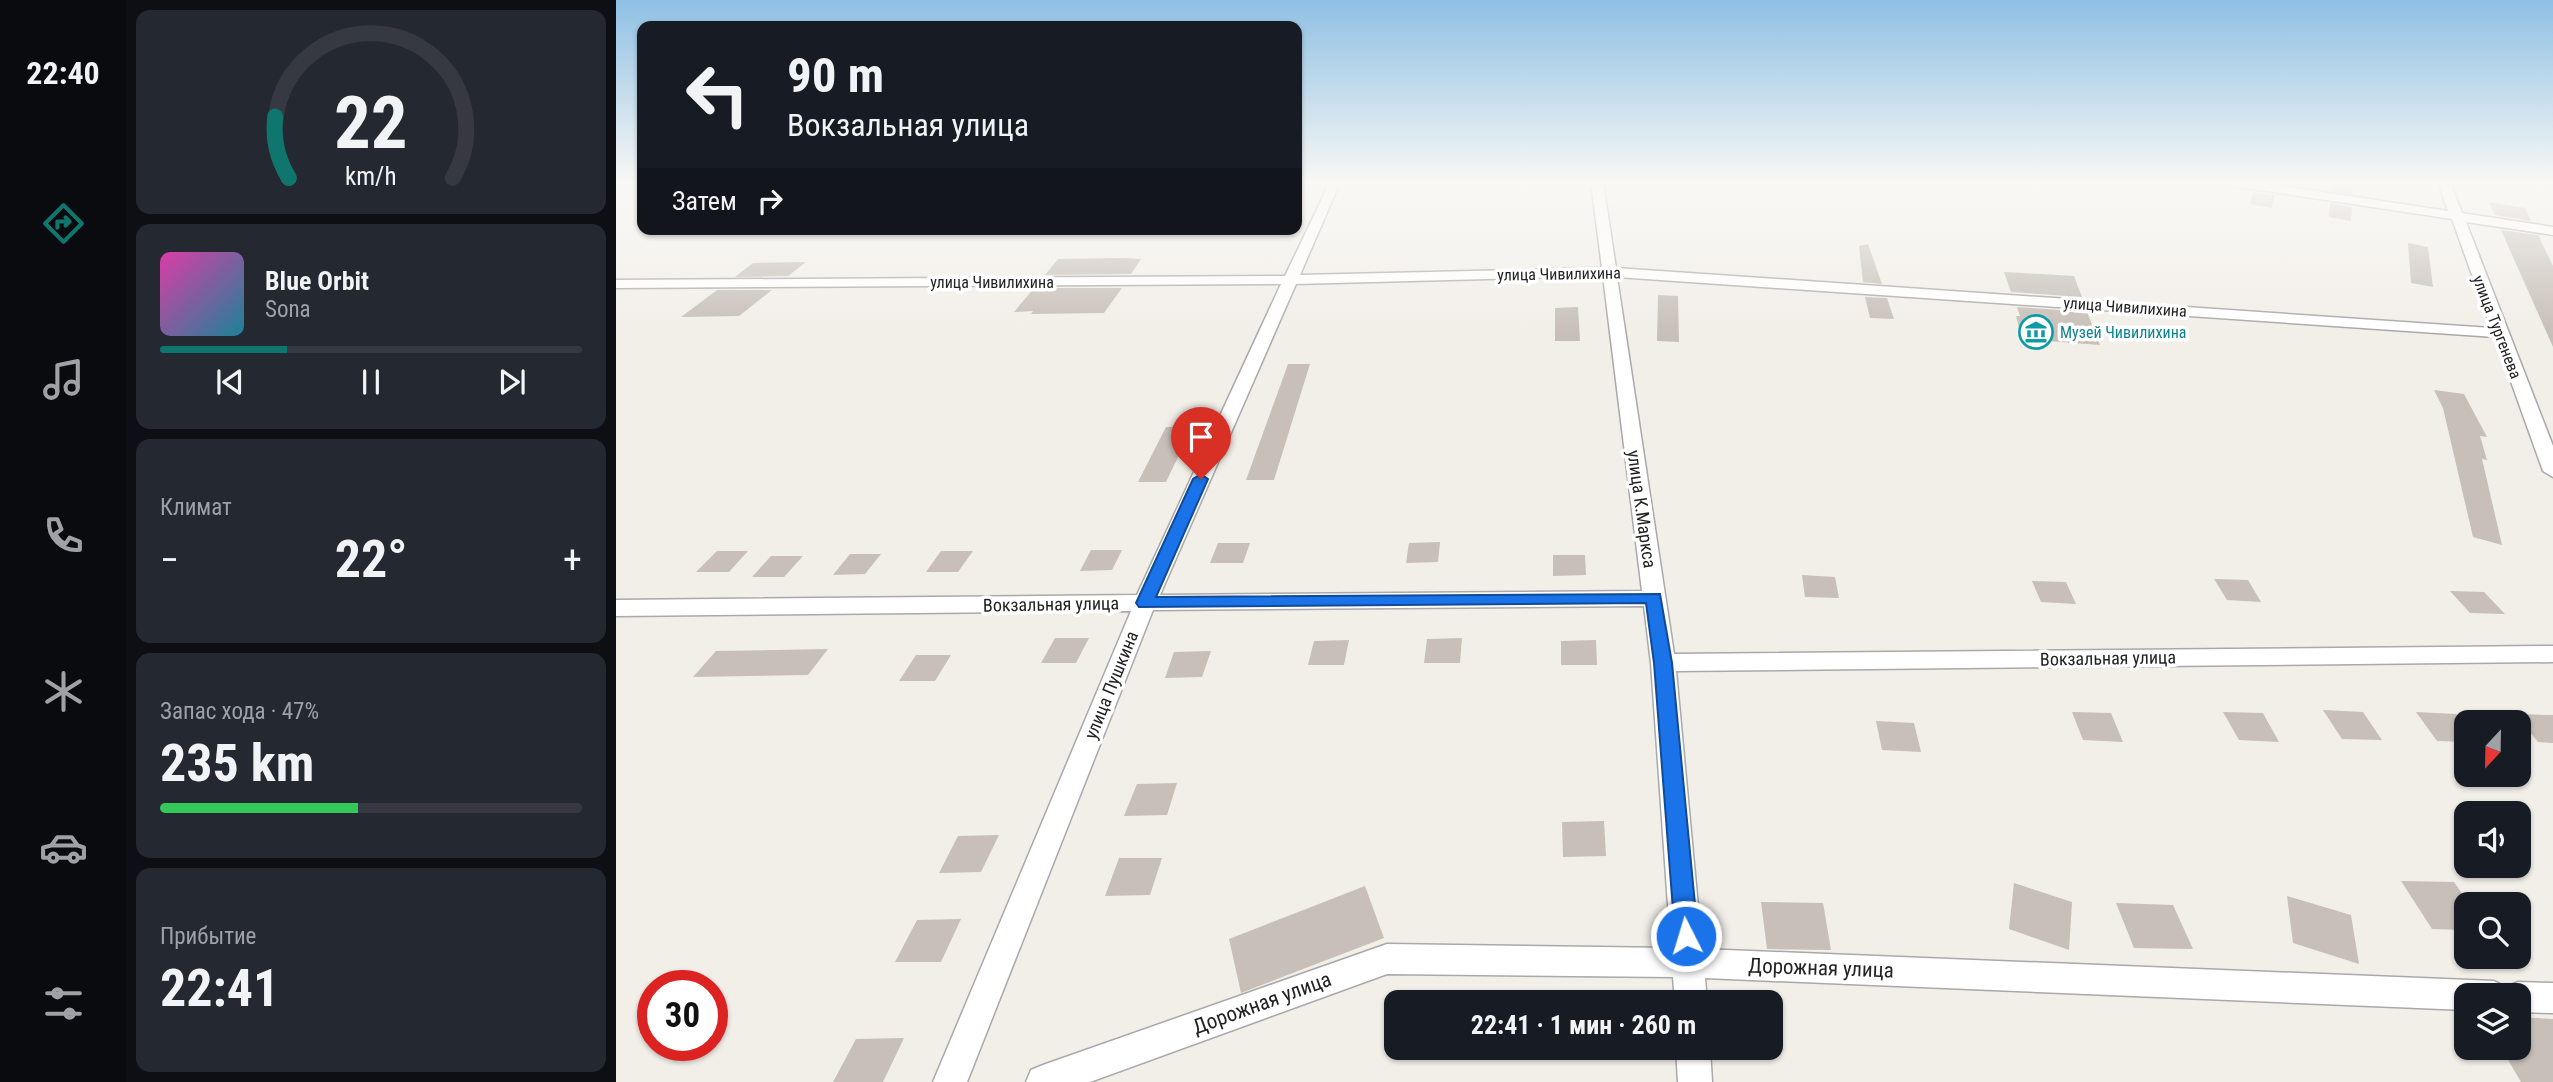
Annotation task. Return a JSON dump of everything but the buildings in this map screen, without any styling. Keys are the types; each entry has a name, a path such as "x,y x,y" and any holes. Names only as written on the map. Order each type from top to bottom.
{"street":[{"name":"улица Пушкина","path":"950,1082 1145,603 1312,232"},
{"name":"улица К.Маркса","path":"1604,232 1663,663 1690,990"},
{"name":"улица Тургенева","path":"2461,232 2553,471"},
{"name":"улица Чивилихина","path":"616,284 1290,280 1609,272 2500,332"},
{"name":"Вокзальная улица","path":"616,608 1654,598"},
{"name":"Вокзальная улица","path":"1663,663 2553,654"},
{"name":"Дорожная улица","path":"1043,1082 1387,959 1689,963 2454,994"},
{"path":"2531,997 2553,998"},
{"path":"1694,1060 1695,1082"}],"place":[{"name":"Музей Чивилихина","path":"2036,332"}],"route":[{"path":"1201,479 1145,603 1654,598 1663,663 1686,936"}]}
